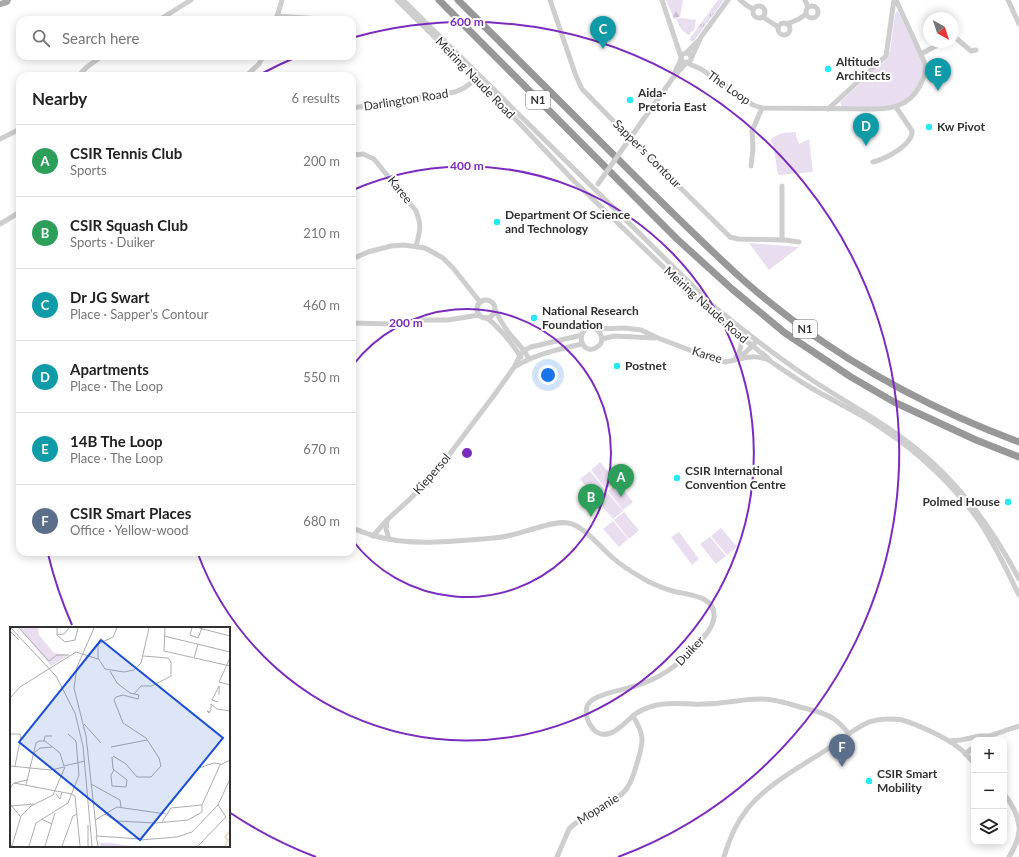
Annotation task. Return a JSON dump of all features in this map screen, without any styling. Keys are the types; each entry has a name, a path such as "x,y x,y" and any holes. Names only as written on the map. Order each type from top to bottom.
{"highway":[{"path":"435,0 478,40"},
{"name":"N1","path":"439,0 677,239 732,289 785,333 851,377 894,402 976,440 1019,457"},
{"name":"N1","path":"458,0 670,211 756,292 844,356 877,375 931,405 970,423 1019,442"}],"street":[{"path":"165,16 191,0"},
{"path":"277,16 282,0"},
{"name":"Meiring Naude Road","path":"396,0 594,188 712,305 757,341 809,378 892,430 932,462 962,492 995,536 1019,579"},
{"name":"Meiring Naude Road","path":"404,0 588,195 702,304 770,361 806,385 869,421 900,442 931,468 960,497 976,518 994,544 1019,595"},
{"name":"Sapper's Contour","path":"550,0 579,84 630,138 730,237 742,240 782,240 799,242"},
{"path":"662,0 678,51 683,61 687,63"},
{"path":"672,79 683,54 701,37 728,0"},
{"path":"740,0 753,10 756,18 759,19 764,16"},
{"path":"805,0 816,6 818,9 818,14 813,18 807,15"},
{"name":"The Loop","path":"691,58 701,68 757,107 884,109 896,107 905,102 917,91 924,78 926,64 895,0"},
{"name":"The Loop","path":"828,109 886,56 895,0"},
{"path":"1008,0 1019,24"},
{"path":"807,15 806,10 810,4"},
{"path":"753,10 756,7 762,7 765,11 764,16"},
{"path":"779,26 784,23 789,25 807,15"},
{"path":"764,16 779,26"},
{"path":"779,26 779,33 785,36 790,33 789,25"},
{"path":"588,195 598,184 672,79 690,61 701,37"},
{"path":"959,41 971,51 976,50"},
{"path":"676,42 685,53 690,54 691,58"},
{"path":"921,54 932,48"},
{"path":"82,72 97,60"},
{"path":"250,72 262,60"},
{"name":"The Loop","path":"687,63 701,68"},
{"name":"Darlington Road","path":"356,107 455,92 464,88 478,77"},
{"path":"873,162 890,156 912,137 912,131 896,107"},
{"path":"751,166 753,148 752,131 762,108"},
{"path":"0,139 16,131"},
{"name":"Karee","path":"356,155 363,154 374,159 416,211 420,220 420,228 416,246"},
{"path":"782,186 782,240"},
{"path":"0,224 16,214"},
{"path":"356,257 368,252 391,246 404,245 425,248 443,258 453,268 480,302"},
{"path":"465,317 477,309 480,302 484,300 490,301 494,305 500,320 508,332 525,350 526,360"},
{"path":"477,309 479,315"},
{"path":"487,318 492,315 495,310"},
{"path":"356,322 392,324 424,320 448,320 479,315 487,318 496,325 520,355 526,360"},
{"path":"625,328 626,336"},
{"name":"Karee","path":"596,329 625,328 641,330 718,361 728,362 735,360 742,355 757,341"},
{"path":"588,329 596,329 600,333 602,339 601,343 594,349 587,348 582,344 582,335 584,331 588,329"},
{"path":"520,355 531,347 582,335"},
{"name":"Karee","path":"602,339 614,336 658,338"},
{"path":"735,360 742,347 742,340 740,336"},
{"path":"515,366 526,360 560,349 582,344"},
{"name":"Kiepersol","path":"373,536 387,520 411,498 446,459 496,394 515,366 520,355"},
{"path":"735,360 753,356 770,361"},
{"path":"387,520 386,529 389,540"},
{"name":"Duiker","path":"356,530 389,540 414,543 494,538 514,535 559,522 570,523 579,527 613,559 642,578 670,590 693,595 706,600 714,612 714,618 710,628 681,662 652,680 595,698 589,704 586,711 587,719 590,725 598,732 604,734 613,732 646,708 663,704 710,704 749,700 771,700 789,703 826,714 838,722 849,734"},
{"name":"Mopanie","path":"557,857 569,829 572,826 579,820 617,798 629,785 642,748 641,731 633,716"},
{"path":"724,857 730,837 747,809 755,800 770,787 849,734 873,721 894,719 907,722 949,741 971,760"},
{"path":"949,741 989,736 1019,726"},
{"path":"966,754 971,750"},
{"path":"1007,798 1014,808 1018,818 1019,827"},
{"path":"1009,857 1016,845 1019,831"}],"green space":[{"path":"666,0 683,0 680,17 674,19"},
{"path":"718,0 724,0 693,42 689,40"},
{"path":"897,11 924,66 924,71 916,90 904,101 892,107 842,107 840,102 887,59 890,51 895,15"},
{"path":"682,18 696,20 694,30 688,35 682,30 676,19"},
{"path":"796,132 799,144 809,139 813,172 778,175 773,144 770,139 782,133"},
{"path":"749,243 799,247 769,270"},
{"path":"600,462 616,481 606,489 591,470"},
{"path":"590,471 605,490 595,498 580,479"},
{"path":"618,483 633,502 623,510 608,491"},
{"path":"607,492 623,511 613,519 597,500"},
{"path":"624,512 639,530 629,539 614,520"},
{"path":"613,521 628,539 619,547 603,529"},
{"path":"721,528 737,547 727,555 711,536"},
{"path":"679,532 699,559 692,565 671,537"},
{"path":"710,537 726,556 716,564 700,544"}],"place":[{"name":"Dr JG Swart","path":"603,49"},
{"name":"Altitude Architects","path":"828,69"},
{"name":"14B The Loop","path":"938,91"},
{"name":"Aida- Pretoria East","path":"630,100"},
{"name":"Kw Pivot","path":"929,127"},
{"name":"Apartments","path":"866,146"},
{"name":"Department Of Science and Technology","path":"497,222"},
{"name":"National Research Foundation","path":"534,318"},
{"name":"Postnet","path":"617,366"},
{"name":"CSIR International Convention Centre","path":"677,478"},
{"name":"CSIR Tennis Club","path":"621,497"},
{"name":"Polmed House","path":"1008,502"},
{"name":"CSIR Squash Club","path":"591,517"},
{"name":"CSIR Smart Places","path":"842,767"},
{"name":"CSIR Smart Mobility","path":"869,781"}]}
